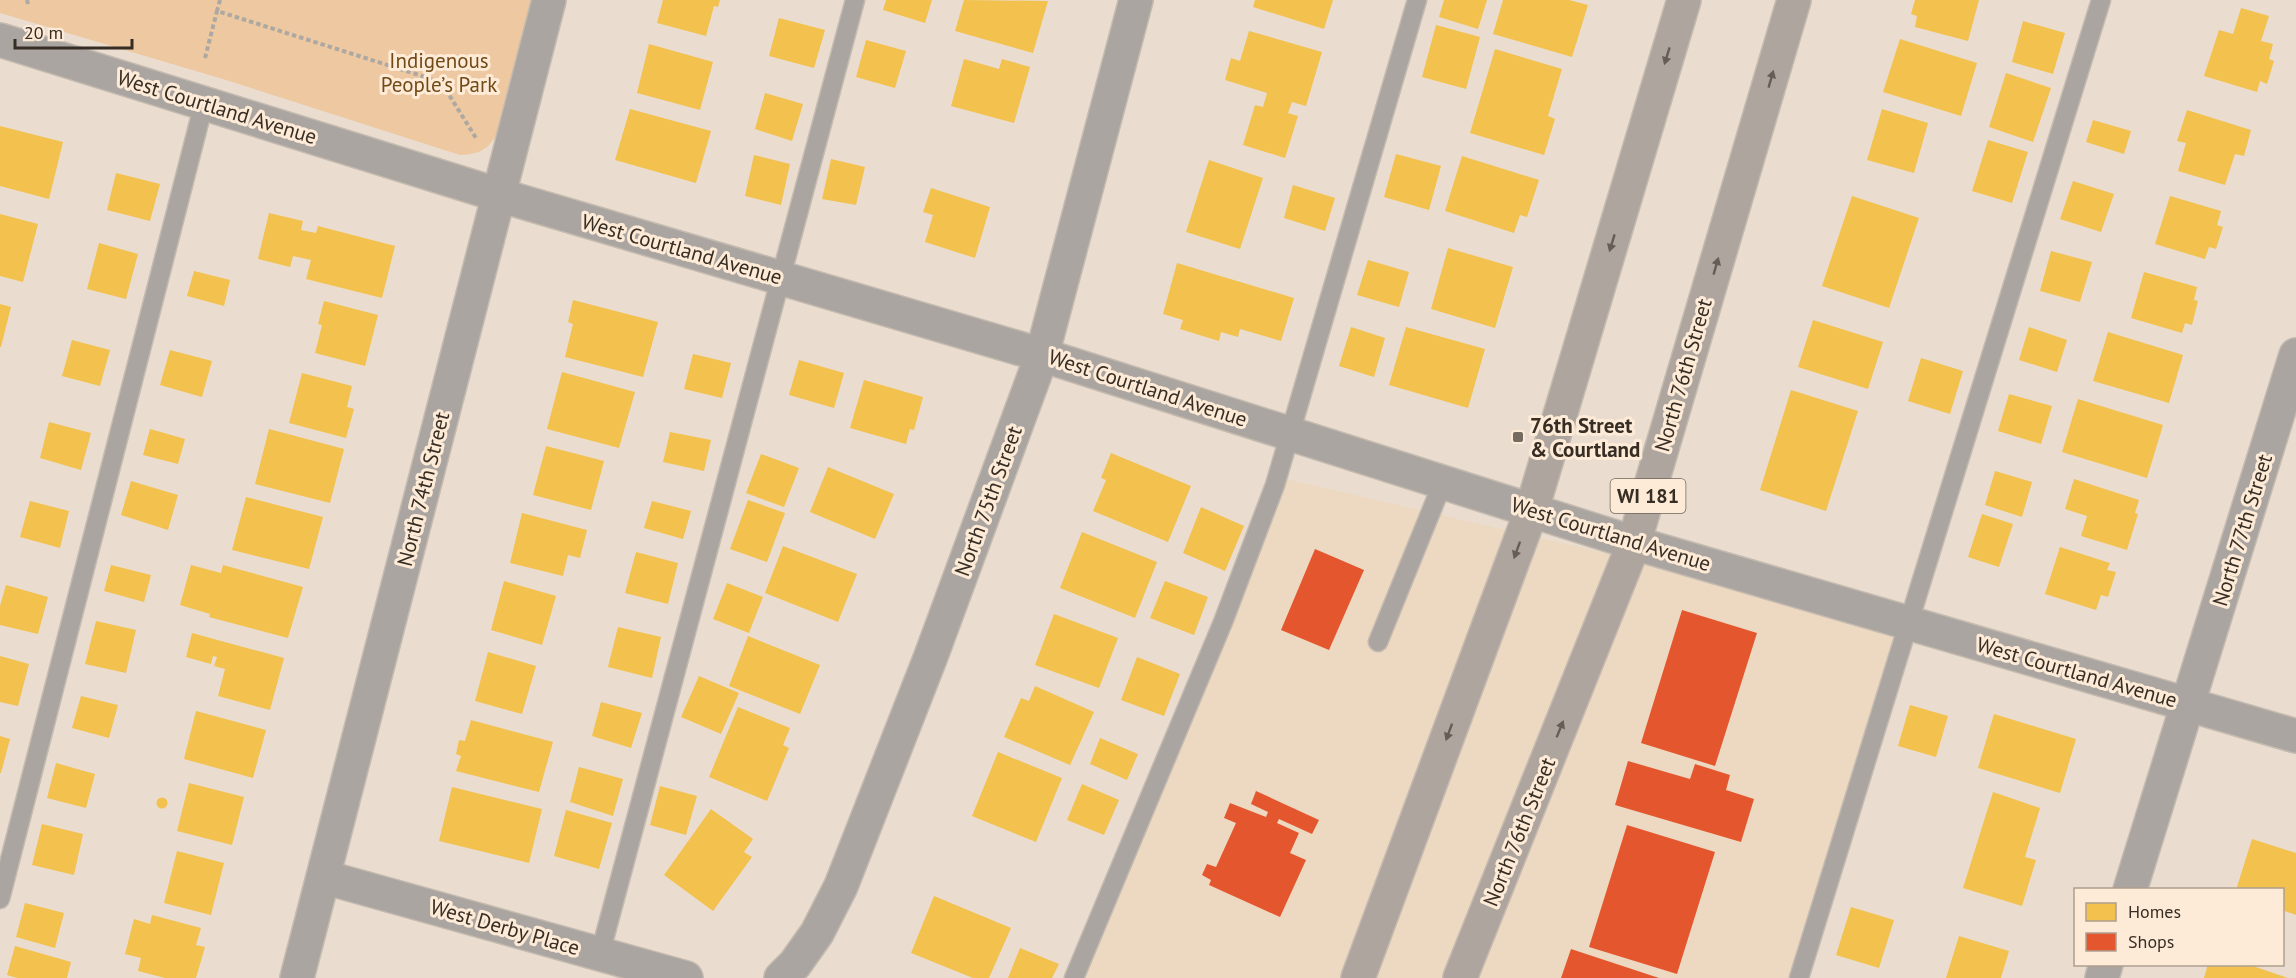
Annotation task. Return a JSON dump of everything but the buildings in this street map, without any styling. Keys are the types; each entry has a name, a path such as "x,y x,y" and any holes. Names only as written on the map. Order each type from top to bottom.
{"main road":[{"path":"1358,978 1532,509 1684,0"},
{"name":"North 76th Street","path":"1460,978 1634,543 1794,0"}],"street":[{"name":"North 74th Street","path":"297,978 549,0"},
{"name":"North 75th Street","path":"781,978 795,964 817,933 841,886 931,656 1042,355 1136,0"},
{"name":"West Courtland Avenue","path":"0,40 499,195 1042,355 1634,543 2296,736"},
{"name":"North 77th Street","path":"2131,888 2296,355"},
{"name":"West Derby Place","path":"324,877 686,978"}],"lane":[{"path":"600,954 855,0"},
{"path":"1074,978 1266,513 1292,434 1417,0"},
{"path":"1800,978 2101,0"},
{"path":"0,899 204,103"},
{"path":"1378,642 1443,482"}],"path":[{"path":"206,57 220,0"},
{"path":"217,12 441,82 476,139"}],"shaded area":[{"path":"1278,477 1909,624 1799,978 1079,978"}],"green space":[{"name":"Indigenous People’s Park","path":"0,0 533,0 497,134 482,150 473,154 460,155 226,80 0,13"}],"place":[{"name":"76th Street & Courtland","path":"1518,437"}]}
